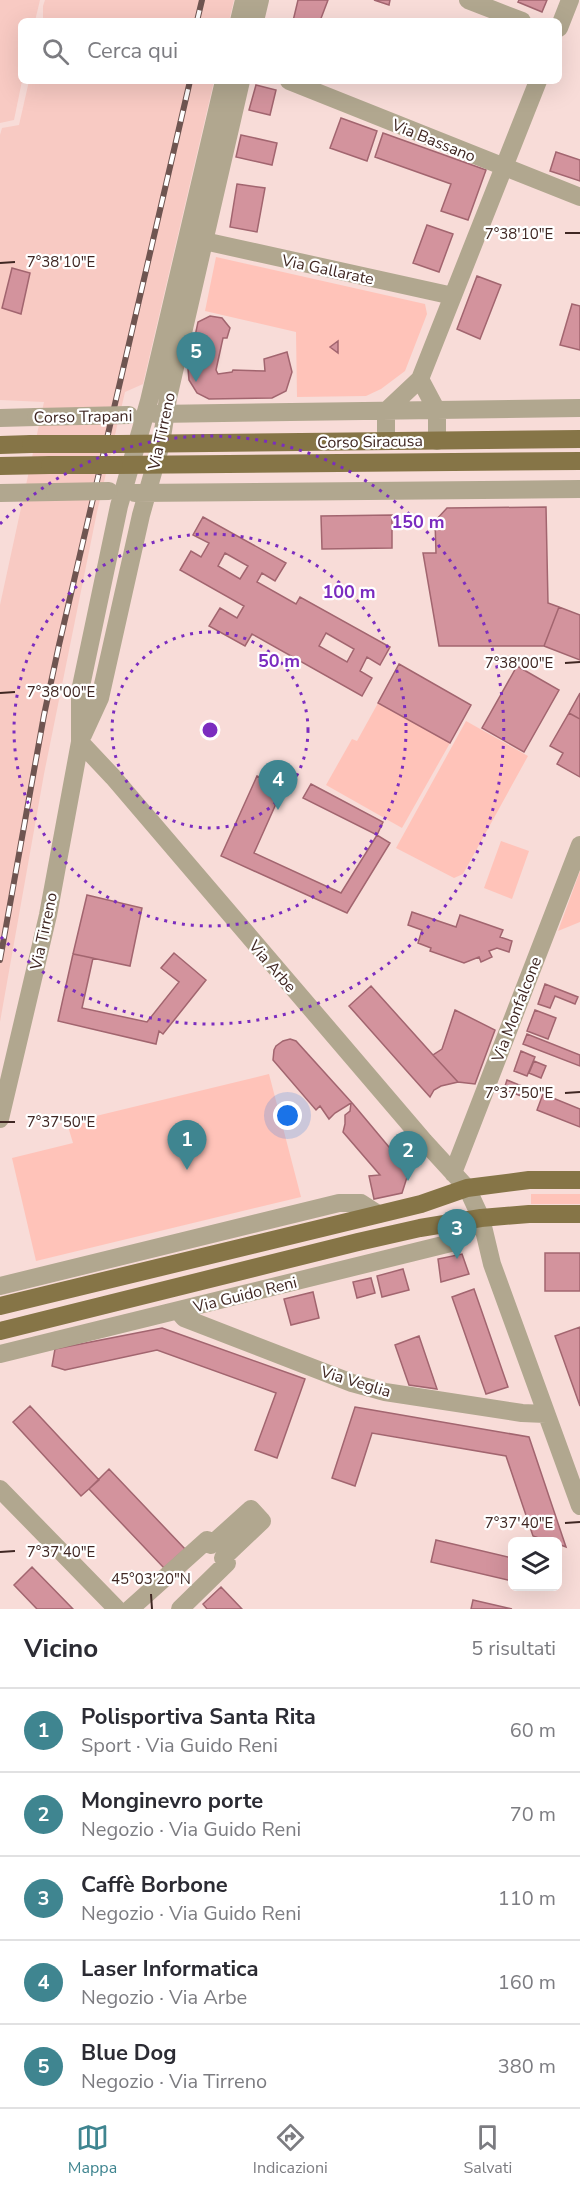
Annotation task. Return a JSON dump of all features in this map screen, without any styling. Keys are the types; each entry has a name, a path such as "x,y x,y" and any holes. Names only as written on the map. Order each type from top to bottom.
{"main road":[{"name":"Corso Siracusa","path":"161,444 580,439"},
{"name":"Corso Trapani","path":"0,445 161,444"},
{"name":"Corso Siracusa","path":"155,464 580,461"},
{"path":"0,466 155,464"},
{"path":"0,1306 421,1204 467,1188 529,1180 580,1180"},
{"name":"Via Guido Reni","path":"0,1331 358,1242 481,1218 529,1214 580,1214"}],"street":[{"path":"240,18 244,0"},
{"path":"256,18 260,0"},
{"path":"468,0 514,18"},
{"path":"562,20 570,0"},
{"name":"Via Tirreno","path":"0,1119 48,915 80,742 80,692 116,491 123,464 138,444 137,415 223,84"},
{"name":"Via Tirreno","path":"80,742 100,698 147,493 161,444 240,84"},
{"name":"Via Bassano","path":"297,84 580,197"},
{"path":"386,441 386,411 420,379 537,84"},
{"name":"Via Gallarate","path":"204,241 453,296"},
{"path":"420,379 437,411 437,441"},
{"name":"Corso Siracusa","path":"166,414 580,408"},
{"name":"Corso Trapani","path":"0,417 166,414"},
{"name":"Corso Siracusa","path":"387,462 387,492"},
{"name":"Corso Siracusa","path":"438,462 438,491"},
{"path":"0,493 580,489"},
{"name":"Via Arbe","path":"80,742 113,777 467,1188"},
{"name":"Via Monfalcone","path":"453,1173 580,845"},
{"path":"467,1188 481,1218 492,1264 580,1506"},
{"path":"0,1286 339,1203 361,1203 378,1214"},
{"name":"Via Guido Reni","path":"0,1354 455,1242 481,1218"},
{"name":"Via Veglia","path":"178,1311 184,1318 352,1383 385,1392 522,1413 546,1414"},
{"path":"0,1489 117,1609"},
{"path":"130,1609 207,1540 227,1563 180,1609"}],"shaded area":[{"path":"0,0 40,0 36,18 18,18 18,84 21,84 14,120 0,123"},
{"path":"45,0 234,0 230,18 43,18"},
{"path":"28,84 213,84 143,384 125,392 97,512 44,774 0,1022 0,605 44,402 0,400 0,135 2,128 19,125"},
{"path":"216,257 425,304 427,314 405,371 381,389 366,396 297,397 296,332 205,311"},
{"path":"378,703 450,743 402,828 326,785 352,739 357,741"},
{"path":"466,721 528,756 463,874 454,878 396,848"},
{"path":"501,841 529,851 512,899 484,888"},
{"path":"580,871 580,922 558,931"},
{"path":"269,1074 301,1197 36,1261 12,1158 73,1143 67,1123"},
{"path":"531,1194 580,1194 580,1204 531,1204"}],"building":[{"path":"298,0 328,0 321,18 294,18"},
{"path":"374,0 390,0 389,5"},
{"path":"519,0 547,0 542,12 518,2"},
{"path":"256,85 276,90 270,115 249,110"},
{"path":"341,118 377,131 367,161 330,148"},
{"path":"383,133 486,170 468,220 441,211 451,184 375,157"},
{"path":"241,135 277,143 272,165 236,157"},
{"path":"556,152 580,160 580,181 550,171"},
{"path":"237,184 265,188 257,232 230,227"},
{"path":"427,225 453,234 439,272 413,263"},
{"path":"12,268 30,273 21,314 2,308"},
{"path":"477,276 501,285 480,339 457,329"},
{"path":"572,304 580,306 580,350 560,345"},
{"path":"210,316 222,318 230,328 227,338 223,338 216,370 218,374 233,370 265,371 264,359 287,352 292,372 286,391 272,398 209,399 197,393 189,380 188,369 198,322"},
{"path":"338,341 338,353 330,347"},
{"path":"546,507 548,603 559,607 544,646 439,646 423,553 436,553 435,521 447,508"},
{"path":"392,515 392,548 322,549 321,516"},
{"path":"203,517 286,563 275,581 262,573 257,582 296,604 300,597 390,647 380,665 367,657 360,671 372,678 362,696 252,634 245,646 209,626 220,608 237,618 244,606 180,570 191,551 201,557 209,543 193,535","holes":["225,553 248,566 240,579 218,566","326,633 354,649 347,662 319,646"]},
{"path":"559,607 580,615 580,660 544,646"},
{"path":"399,664 471,705 450,743 378,703"},
{"path":"517,666 559,690 524,752 482,728"},
{"path":"580,693 580,719 569,713"},
{"path":"569,713 580,719 580,777 557,764 563,753 550,746"},
{"path":"257,776 283,788 254,853 341,893 377,835 390,843 347,913 221,856"},
{"path":"311,784 383,822 377,835 303,798"},
{"path":"87,895 142,908 130,966 73,954"},
{"path":"412,912 456,927 460,915 503,930 500,937 512,941 509,952 497,948 489,951 492,957 481,962 479,957 464,963 430,951 431,948 418,943 422,930 408,925"},
{"path":"174,953 206,980 163,1034 159,1031 156,1044 58,1021 73,954 93,958 82,1008 147,1022 179,982 161,968"},
{"path":"545,984 578,997 575,1004 555,996 550,1008 538,1004"},
{"path":"371,986 458,1082 441,1086 434,1090 430,1097 349,1006"},
{"path":"455,1010 495,1030 475,1084 458,1082 433,1055 442,1049"},
{"path":"535,1010 556,1018 548,1039 527,1031"},
{"path":"527,1034 580,1055 580,1066 523,1044"},
{"path":"290,1039 296,1041 353,1104 409,1171 402,1193 374,1199 369,1176 380,1175 343,1132 345,1115 350,1111 351,1103 329,1119 320,1106 316,1110 273,1060 276,1046"},
{"path":"521,1051 535,1057 527,1076 514,1071"},
{"path":"534,1061 546,1066 541,1078 529,1073"},
{"path":"507,1080 531,1090 528,1099 504,1089"},
{"path":"543,1094 580,1109 580,1127 537,1110"},
{"path":"545,1253 580,1253 580,1291 545,1291"},
{"path":"462,1254 469,1274 441,1282 438,1259"},
{"path":"403,1269 409,1290 382,1297 377,1276"},
{"path":"371,1278 375,1293 357,1298 353,1282"},
{"path":"474,1289 508,1387 486,1394 452,1297"},
{"path":"313,1292 319,1318 291,1325 284,1299"},
{"path":"580,1327 580,1406 555,1336"},
{"path":"162,1328 305,1379 277,1458 255,1450 276,1393 157,1350 65,1370 52,1366 55,1349"},
{"path":"419,1336 437,1389 409,1385 395,1345"},
{"path":"30,1406 99,1480 81,1496 13,1422"},
{"path":"355,1407 529,1437 566,1547 562,1546 562,1537 533,1536 506,1456 372,1433 355,1486 332,1478"},
{"path":"109,1469 185,1549 164,1568 89,1489"},
{"path":"436,1540 508,1557 508,1580 431,1562"},
{"path":"32,1567 73,1609 37,1609 14,1585"},
{"path":"221,1587 242,1609 207,1609 203,1604"},
{"path":"473,1600 512,1609 471,1609"}],"railway":[{"path":"198,18 202,0"},
{"path":"0,960 44,715 59,645 189,84"}],"place":[{"name":"Blue Dog","path":"196,382"},
{"name":"Laser Informatica","path":"278,810"},
{"name":"Polisportiva Santa Rita","path":"187,1170"},
{"name":"Monginevro porte","path":"408,1181"},
{"name":"Caffè Borbone","path":"457,1259"}]}
